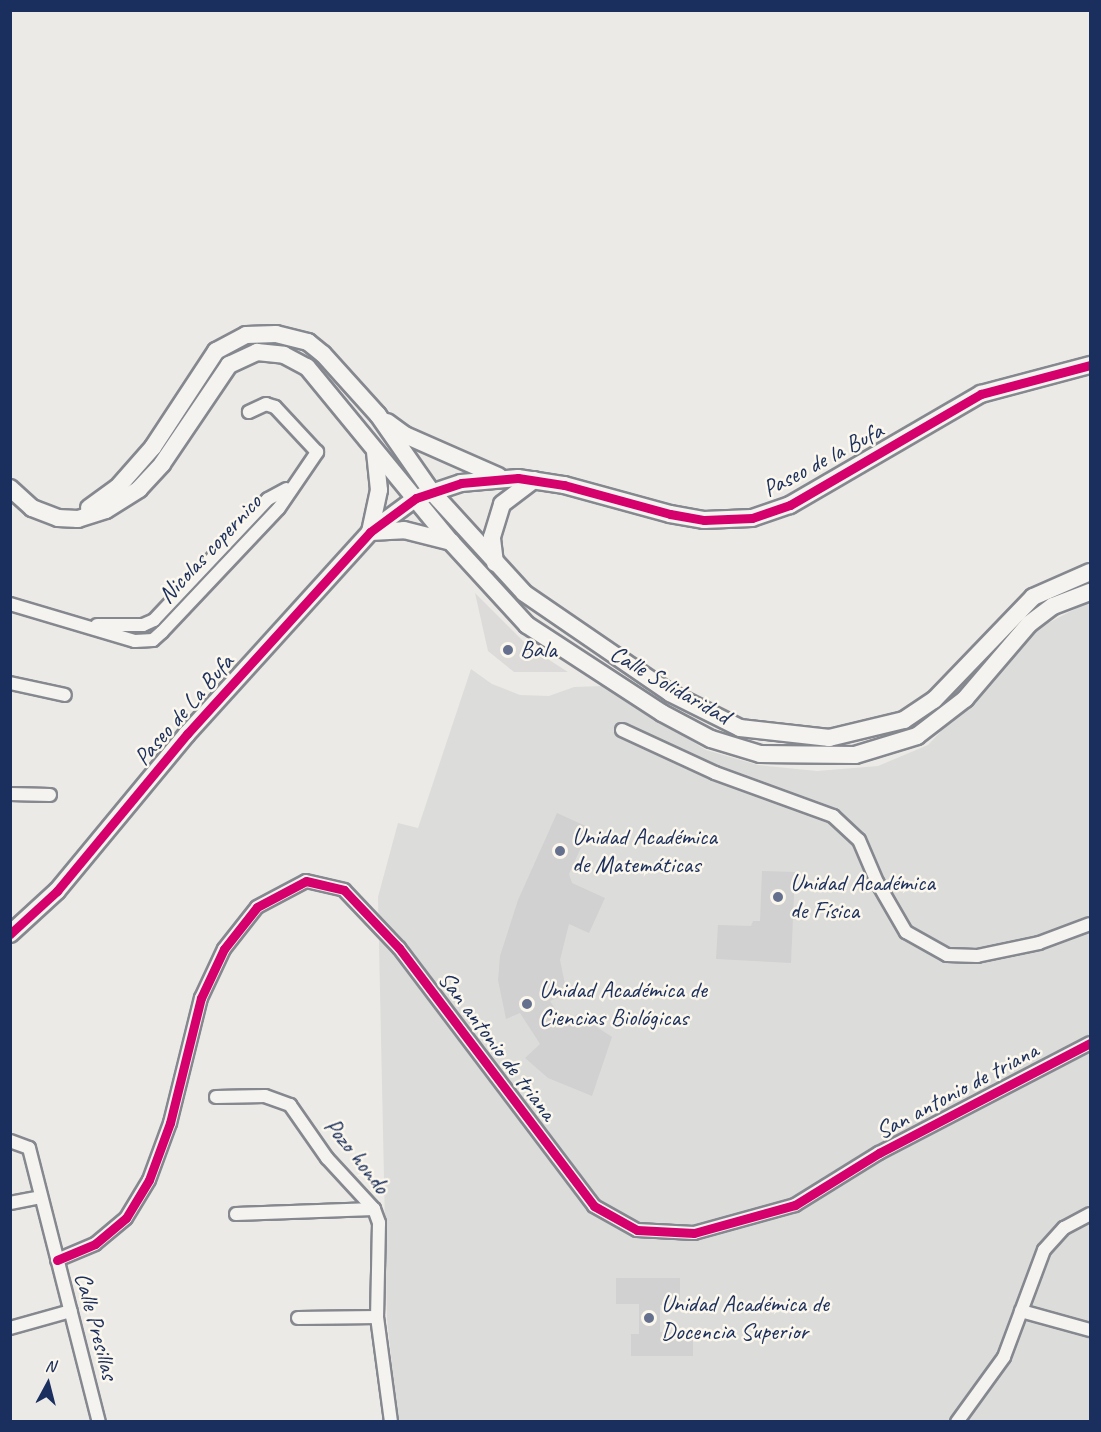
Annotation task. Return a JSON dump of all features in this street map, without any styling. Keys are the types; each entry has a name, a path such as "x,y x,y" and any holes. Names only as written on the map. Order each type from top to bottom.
{"main road":[{"path":"10,488 43,514 78,519 133,472 163,434 210,356 237,338 268,333 308,342 378,415 405,435 504,478"},
{"name":"Calle Solidaridad","path":"78,519 106,510 139,489 172,451 230,365 257,352 284,355 307,367 451,542 527,625 652,707 736,748 801,758 855,755 916,735 965,699 1029,624 1053,606 1090,592"},
{"name":"Paseo de la Bufa","path":"391,516 416,498 431,491 504,478 535,480 670,514 704,519 752,518 790,505 981,394 1090,365"},
{"name":"Calle Solidaridad","path":"378,415 431,491 495,563 567,627 679,698 740,728 819,738 866,733 916,713 1033,597 1090,572"},
{"path":"374,448 379,490 370,532 404,530 451,542"},
{"path":"495,563 492,537 502,504 535,480"},
{"name":"Paseo de La Bufa","path":"10,934 57,891 187,734 370,532 391,516"}],"street":[{"name":"Nicolas copernico","path":"10,604 93,625 143,625 154,620 268,499 287,489 314,459 316,446 275,407 266,404 249,412"},
{"path":"10,683 65,695"},
{"path":"622,730 715,773 833,816 860,840 877,882 906,932 947,955 970,957 1022,947 1090,924"},
{"path":"10,794 50,795"},
{"name":"San antonio de triana","path":"57,1260 95,1244 126,1218 149,1180 160,1152 201,998 224,949 257,907 306,881 345,890 399,948 594,1206 637,1230 694,1233 795,1205 879,1153 1090,1043"},
{"name":"Pozo hondo","path":"216,1097 265,1096 290,1105 327,1158 374,1209 379,1222 377,1317 391,1422"},
{"name":"Calle Presillas","path":"15,1141 29,1148 99,1422"},
{"path":"10,1203 40,1197"},
{"path":"236,1214 374,1209"},
{"path":"957,1422 1004,1357 1021,1311 1054,1236 1090,1214"},
{"path":"10,1328 71,1311"},
{"path":"1021,1311 1090,1330"},
{"path":"298,1318 377,1317"}],"shaded area":[{"path":"475,593 529,647 568,672 514,672 488,651"},
{"path":"1090,601 1090,1421 398,1421 387,1319 378,897 398,823 418,828 471,669 492,684 520,695 549,696 574,687 603,686 706,750 758,765 817,771 878,766 928,745 1039,628"}],"building":[{"name":"Unidad Académica de Ciencias Biológicas","path":"557,813 590,828 569,874 572,883 605,898 589,933 569,924 560,960 567,994 550,1001 565,1024 577,1014 612,1037 592,1096 548,1078 525,1058 540,1044 520,1013 506,1019 498,980 500,956 518,900"},
{"name":"Unidad Académica de Física","path":"762,871 795,872 791,963 716,959 718,925 751,926 753,921 760,921"},
{"name":"Unidad Académica de Docencia Superior","path":"616,1278 680,1278 680,1305 660,1305 660,1332 693,1332 693,1356 631,1356 631,1334 639,1334 639,1304 616,1304"}],"cycle path":[{"path":"10,934 57,891 187,734 370,532 416,498 461,483 518,478 564,485 670,514 704,520 752,518 790,505 981,394 1090,365"},
{"path":"57,1260 95,1244 126,1218 149,1180 170,1123 201,998 224,949 257,907 306,881 344,890 399,948 594,1206 637,1230 694,1233 795,1205 879,1153 1090,1043"}],"place":[{"name":"Bala","path":"508,650"},
{"name":"Unidad Académica de Matemáticas","path":"560,851"},
{"name":"Unidad Académica de Física","path":"778,897"},
{"name":"Unidad Académica de Ciencias Biológicas","path":"527,1004"},
{"name":"Unidad Académica de Docencia Superior","path":"649,1318"}]}
